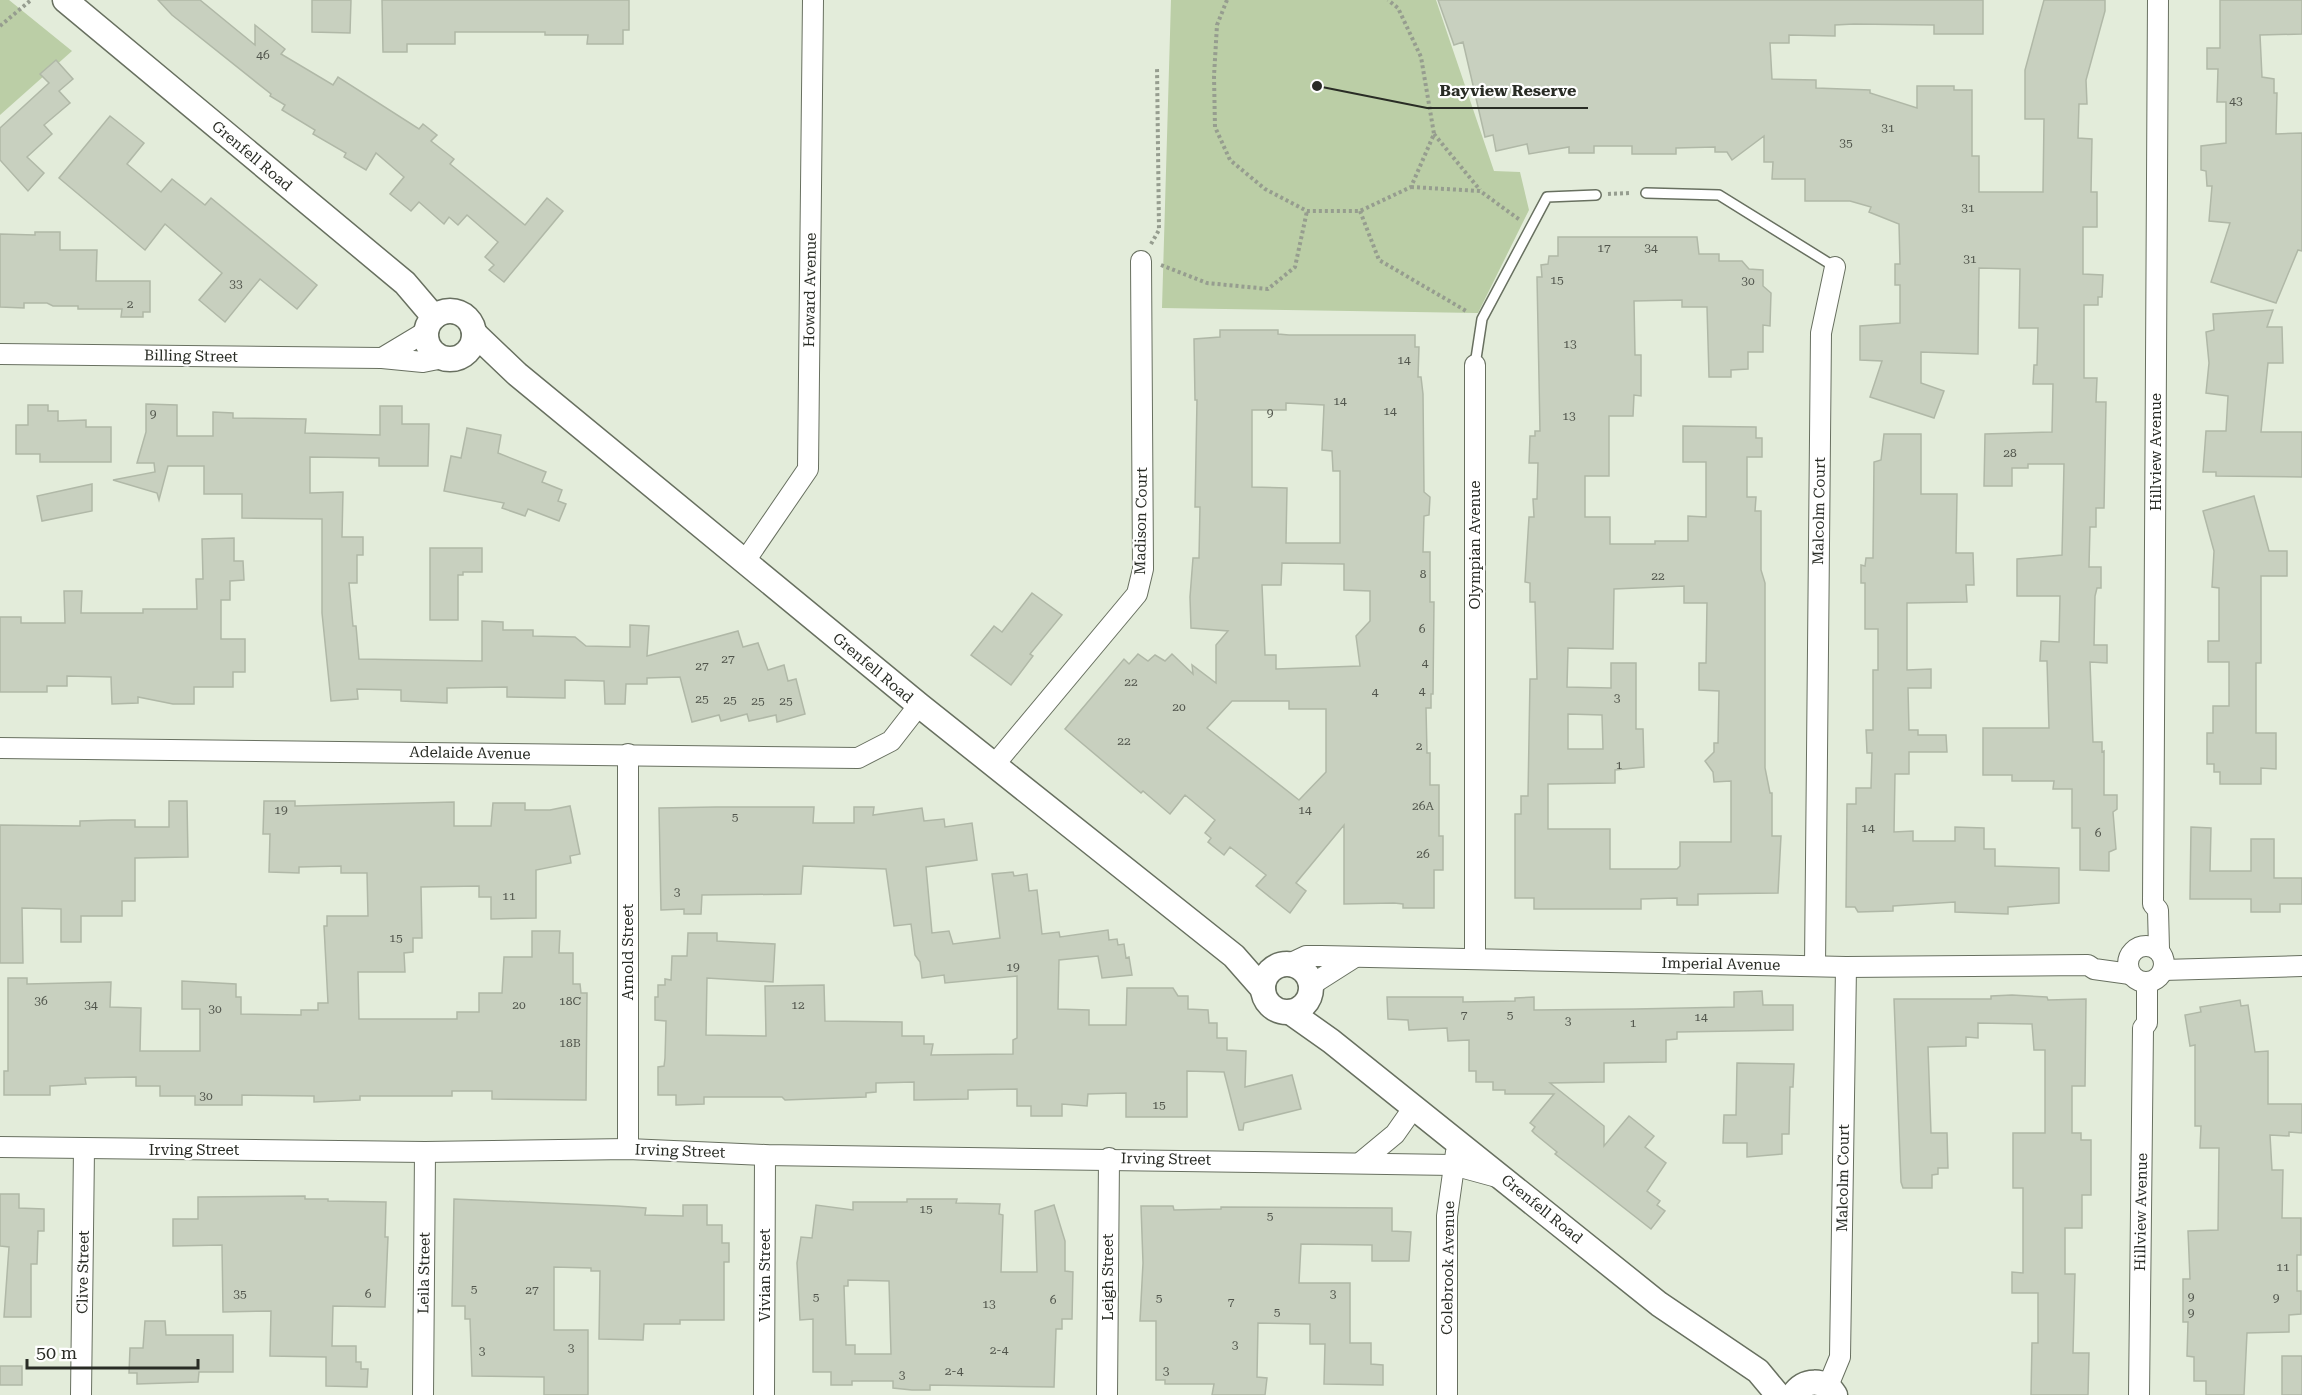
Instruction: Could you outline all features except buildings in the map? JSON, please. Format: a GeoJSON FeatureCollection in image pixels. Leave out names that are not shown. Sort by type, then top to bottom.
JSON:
{"type":"FeatureCollection","features":[{"type":"Feature","properties":{"kind":"street","name":"Grenfell Road"},"geometry":{"type":"LineString","coordinates":[[65,0],[405,283],[430,324]]}},
{"type":"Feature","properties":{"kind":"street","name":"Howard Avenue"},"geometry":{"type":"LineString","coordinates":[[745,561],[808,469],[813,0]]}},
{"type":"Feature","properties":{"kind":"street","name":"Hillview Avenue"},"geometry":{"type":"LineString","coordinates":[[2139,1395],[2146,912],[2153,904],[2158,0]]}},
{"type":"Feature","properties":{"kind":"street","name":"Madison Court"},"geometry":{"type":"LineString","coordinates":[[995,764],[1137,594],[1143,569],[1141,261]]}},
{"type":"Feature","properties":{"kind":"street","name":"Malcolm Court"},"geometry":{"type":"LineString","coordinates":[[1815,966],[1821,333],[1834,267]]}},
{"type":"Feature","properties":{"kind":"street"},"geometry":{"type":"LineString","coordinates":[[382,357],[448,311],[463,314],[473,326],[461,348],[432,350],[430,324]]}},
{"type":"Feature","properties":{"kind":"street","name":"Grenfell Road"},"geometry":{"type":"LineString","coordinates":[[461,348],[517,374],[919,705],[1234,956],[1263,989],[1269,1003],[1282,1011],[1290,1012],[1331,1041],[1659,1304],[1758,1371],[1798,1390],[1812,1382],[1832,1391]]}},
{"type":"Feature","properties":{"kind":"street","name":"Billing Street"},"geometry":{"type":"LineString","coordinates":[[0,354],[382,357],[423,362],[461,348]]}},
{"type":"Feature","properties":{"kind":"street","name":"Olympian Avenue"},"geometry":{"type":"LineString","coordinates":[[1475,365],[1475,958]]}},
{"type":"Feature","properties":{"kind":"street","name":"Adelaide Avenue"},"geometry":{"type":"LineString","coordinates":[[0,748],[858,758],[891,741],[919,705]]}},
{"type":"Feature","properties":{"kind":"street","name":"Arnold Street"},"geometry":{"type":"LineString","coordinates":[[628,754],[628,1149]]}},
{"type":"Feature","properties":{"kind":"street","name":"Grenfell Road"},"geometry":{"type":"LineString","coordinates":[[1234,956],[1285,965],[1304,972],[1331,1041]]}},
{"type":"Feature","properties":{"kind":"street","name":"Imperial Avenue"},"geometry":{"type":"LineString","coordinates":[[1285,965],[1306,956],[1846,967],[2088,964],[2094,969],[2209,960],[2214,966],[2302,966]]}},
{"type":"Feature","properties":{"kind":"street"},"geometry":{"type":"LineString","coordinates":[[1290,1012],[1302,1007],[1310,991],[1355,957]]}},
{"type":"Feature","properties":{"kind":"street"},"geometry":{"type":"LineString","coordinates":[[1263,989],[1267,976],[1285,965]]}},
{"type":"Feature","properties":{"kind":"street","name":"Malcolm Court"},"geometry":{"type":"LineString","coordinates":[[1832,1391],[1840,1357],[1846,967]]}},
{"type":"Feature","properties":{"kind":"street"},"geometry":{"type":"LineString","coordinates":[[1360,1163],[1395,1134],[1414,1107]]}},
{"type":"Feature","properties":{"kind":"street","name":"Colebrook Avenue"},"geometry":{"type":"LineString","coordinates":[[1447,1395],[1447,1216],[1457,1141]]}},
{"type":"Feature","properties":{"kind":"street","name":"Irving Street"},"geometry":{"type":"LineString","coordinates":[[0,1147],[425,1152],[628,1149],[765,1155],[1360,1163],[1454,1166],[1503,1178]]}},
{"type":"Feature","properties":{"kind":"street","name":"Clive Street"},"geometry":{"type":"LineString","coordinates":[[81,1395],[84,1149]]}},
{"type":"Feature","properties":{"kind":"street","name":"Leila Street"},"geometry":{"type":"LineString","coordinates":[[423,1395],[425,1152]]}},
{"type":"Feature","properties":{"kind":"street","name":"Vivian Street"},"geometry":{"type":"LineString","coordinates":[[764,1395],[765,1155]]}},
{"type":"Feature","properties":{"kind":"street","name":"Leigh Street"},"geometry":{"type":"LineString","coordinates":[[1107,1395],[1109,1158]]}},
{"type":"Feature","properties":{"kind":"street","name":"Grenfell Road"},"geometry":{"type":"LineString","coordinates":[[1758,1371],[1778,1395]]}},
{"type":"Feature","properties":{"kind":"lane","name":"Malcolm Court"},"geometry":{"type":"LineString","coordinates":[[1646,193],[1719,195],[1834,267]]}},
{"type":"Feature","properties":{"kind":"lane","name":"Olympian Avenue"},"geometry":{"type":"LineString","coordinates":[[1475,365],[1482,319],[1547,197],[1596,195]]}},
{"type":"Feature","properties":{"kind":"path"},"geometry":{"type":"LineString","coordinates":[[0,26],[31,0]]}},
{"type":"Feature","properties":{"kind":"path"},"geometry":{"type":"LineString","coordinates":[[1227,0],[1217,25],[1215,127],[1230,160],[1265,189],[1307,211],[1360,211],[1411,187],[1480,191]]}},
{"type":"Feature","properties":{"kind":"path"},"geometry":{"type":"LineString","coordinates":[[1388,0],[1398,8],[1421,57],[1434,135],[1480,191],[1530,228]]}},
{"type":"Feature","properties":{"kind":"path"},"geometry":{"type":"LineString","coordinates":[[1157,67],[1159,230],[1141,261],[1164,266],[1207,283],[1268,289],[1295,267],[1307,211]]}},
{"type":"Feature","properties":{"kind":"path"},"geometry":{"type":"LineString","coordinates":[[1411,187],[1434,135]]}},
{"type":"Feature","properties":{"kind":"path"},"geometry":{"type":"LineString","coordinates":[[1596,195],[1646,193]]}},
{"type":"Feature","properties":{"kind":"path"},"geometry":{"type":"LineString","coordinates":[[1360,211],[1379,260],[1482,319]]}},
{"type":"Feature","properties":{"kind":"green space"},"geometry":{"type":"Polygon","coordinates":[[[0,0],[9,0],[72,51],[0,115],[0,0]]]}},
{"type":"Feature","properties":{"kind":"green space"},"geometry":{"type":"Polygon","coordinates":[[[1171,0],[1436,0],[1494,171],[1520,172],[1529,210],[1478,313],[1162,308],[1171,0]]]}},
{"type":"Feature","properties":{"kind":"place","name":"Bayview Reserve"},"geometry":{"type":"Point","coordinates":[1317,86]}}]}
